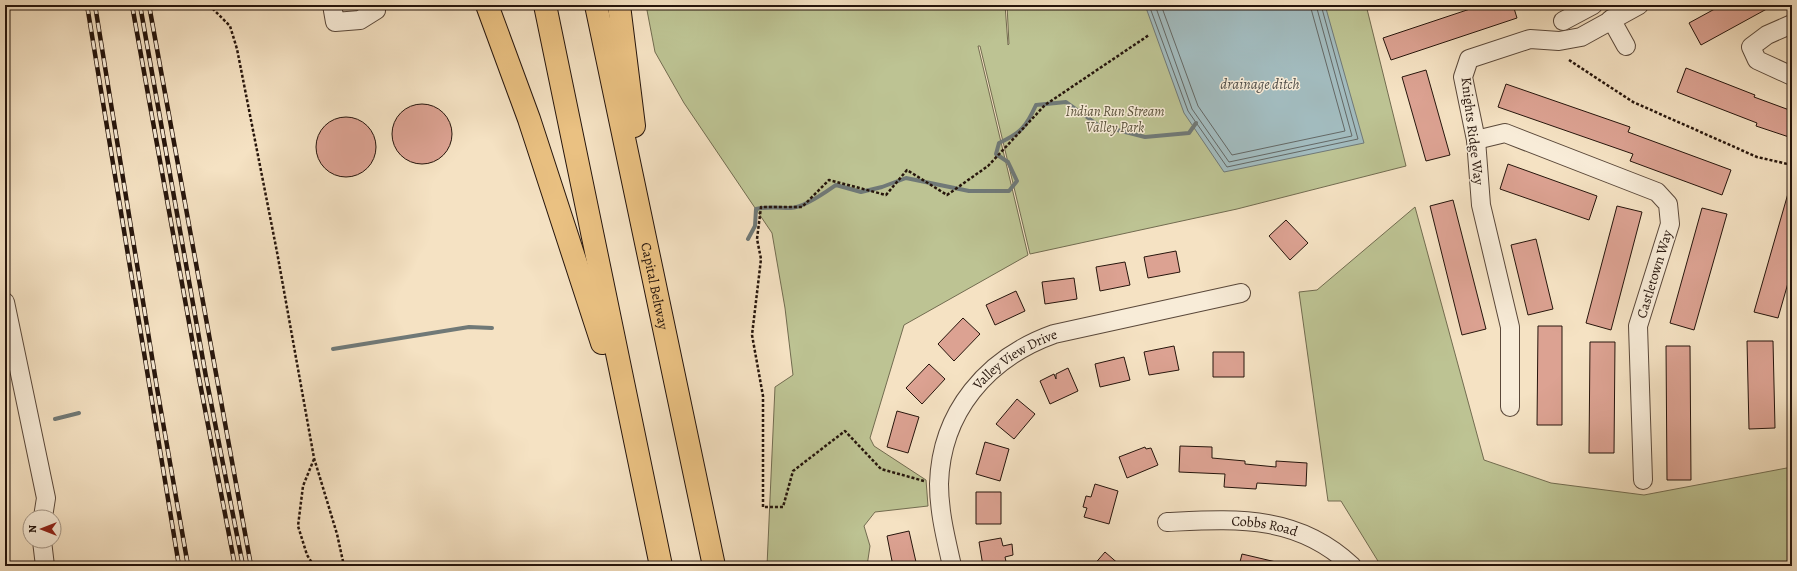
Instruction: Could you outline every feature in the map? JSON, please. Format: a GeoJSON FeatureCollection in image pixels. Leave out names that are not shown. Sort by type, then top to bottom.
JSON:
{"type":"FeatureCollection","features":[{"type":"Feature","properties":{"kind":"highway"},"geometry":{"type":"LineString","coordinates":[[487,5],[529,119],[572,246],[645,484]]}},
{"type":"Feature","properties":{"kind":"highway"},"geometry":{"type":"LineString","coordinates":[[545,5],[661,566]]}},
{"type":"Feature","properties":{"kind":"highway","name":"Capital Beltway"},"geometry":{"type":"LineString","coordinates":[[596,5],[714,566]]}},
{"type":"Feature","properties":{"kind":"highway"},"geometry":{"type":"LineString","coordinates":[[619,5],[654,286]]}},
{"type":"Feature","properties":{"kind":"street"},"geometry":{"type":"LineString","coordinates":[[332,5],[335,22],[360,20],[376,10],[375,5]]}},
{"type":"Feature","properties":{"kind":"street"},"geometry":{"type":"LineString","coordinates":[[1563,21],[1593,5]]}},
{"type":"Feature","properties":{"kind":"street","name":"Knights Ridge Way"},"geometry":{"type":"LineString","coordinates":[[1510,407],[1510,327],[1481,205],[1476,140],[1463,77],[1469,59],[1530,39],[1559,41],[1580,37],[1639,5]]}},
{"type":"Feature","properties":{"kind":"street"},"geometry":{"type":"LineString","coordinates":[[1611,19],[1626,46]]}},
{"type":"Feature","properties":{"kind":"street"},"geometry":{"type":"LineString","coordinates":[[1792,24],[1767,35],[1751,47],[1757,60],[1792,76]]}},
{"type":"Feature","properties":{"kind":"street","name":"Castletown Way"},"geometry":{"type":"LineString","coordinates":[[1476,140],[1505,133],[1657,192],[1668,204],[1670,224],[1638,326],[1643,480]]}},
{"type":"Feature","properties":{"kind":"street","name":"Valley View Drive"},"geometry":{"type":"LineString","coordinates":[[952,566],[941,508],[939,485],[941,464],[945,446],[960,408],[984,377],[999,362],[1035,341],[1054,334],[1241,293]]}},
{"type":"Feature","properties":{"kind":"street"},"geometry":{"type":"LineString","coordinates":[[5,302],[46,498],[45,509]]}},
{"type":"Feature","properties":{"kind":"street","name":"Cobbs Road"},"geometry":{"type":"LineString","coordinates":[[1167,522],[1249,521],[1279,526],[1317,541],[1352,566]]}},
{"type":"Feature","properties":{"kind":"street"},"geometry":{"type":"LineString","coordinates":[[43,549],[45,566]]}},
{"type":"Feature","properties":{"kind":"path"},"geometry":{"type":"LineString","coordinates":[[209,5],[230,26],[237,49],[277,252],[314,458],[337,534],[344,566]]}},
{"type":"Feature","properties":{"kind":"path"},"geometry":{"type":"LineString","coordinates":[[939,485],[881,469],[845,431],[793,471],[782,507],[763,507],[763,396],[752,335],[761,259],[757,239],[761,207],[802,207],[829,180],[886,195],[908,170],[947,195],[988,166],[1045,105],[1149,35]]}},
{"type":"Feature","properties":{"kind":"path"},"geometry":{"type":"LineString","coordinates":[[1569,60],[1633,102],[1757,157],[1792,164]]}},
{"type":"Feature","properties":{"kind":"path"},"geometry":{"type":"LineString","coordinates":[[314,458],[303,486],[298,526],[307,555],[314,566]]}},
{"type":"Feature","properties":{"kind":"green space","name":"Indian Run Stream Valley Park"},"geometry":{"type":"Polygon","coordinates":[[[646,5],[1005,5],[1008,45],[1007,5],[1366,5],[1406,166],[1237,209],[1030,254],[980,46],[978,46],[1028,255],[904,325],[870,438],[874,446],[926,480],[928,506],[875,512],[864,526],[870,546],[867,566],[767,566],[775,387],[793,375],[785,308],[772,233],[684,103],[655,52],[646,5]]]}},
{"type":"Feature","properties":{"kind":"green space"},"geometry":{"type":"Polygon","coordinates":[[[1415,207],[1484,460],[1551,483],[1644,495],[1792,467],[1792,566],[1381,566],[1341,501],[1328,501],[1299,292],[1317,290],[1415,207]]]}},
{"type":"Feature","properties":{"kind":"water","name":"drainage ditch"},"geometry":{"type":"Polygon","coordinates":[[[1145,5],[1325,5],[1364,143],[1224,172],[1184,113],[1145,5]]]}},
{"type":"Feature","properties":{"kind":"building"},"geometry":{"type":"Polygon","coordinates":[[[1482,5],[1513,5],[1517,18],[1391,60],[1383,38],[1482,5]]]}},
{"type":"Feature","properties":{"kind":"building"},"geometry":{"type":"Polygon","coordinates":[[[1722,5],[1774,5],[1701,45],[1689,23],[1722,5]]]}},
{"type":"Feature","properties":{"kind":"building"},"geometry":{"type":"Polygon","coordinates":[[[1686,68],[1755,95],[1754,97],[1792,111],[1792,138],[1756,126],[1757,123],[1677,92],[1686,68]]]}},
{"type":"Feature","properties":{"kind":"building"},"geometry":{"type":"Polygon","coordinates":[[[1426,70],[1450,155],[1426,161],[1402,77],[1426,70]]]}},
{"type":"Feature","properties":{"kind":"building"},"geometry":{"type":"Polygon","coordinates":[[[1506,84],[1630,127],[1628,132],[1731,170],[1722,195],[1630,161],[1633,154],[1498,107],[1506,84]]]}},
{"type":"Feature","properties":{"kind":"building"},"geometry":{"type":"Polygon","coordinates":[[[422,104],[439,109],[447,117],[452,134],[447,151],[439,159],[422,164],[405,159],[397,151],[392,134],[397,117],[405,109],[422,104]]]}},
{"type":"Feature","properties":{"kind":"building"},"geometry":{"type":"Polygon","coordinates":[[[340,117],[352,117],[363,122],[371,130],[376,141],[374,159],[363,172],[352,177],[340,177],[329,172],[321,164],[316,153],[316,141],[321,130],[329,122],[340,117]]]}},
{"type":"Feature","properties":{"kind":"building"},"geometry":{"type":"Polygon","coordinates":[[[1508,164],[1597,196],[1589,220],[1500,189],[1508,164]]]}},
{"type":"Feature","properties":{"kind":"building"},"geometry":{"type":"Polygon","coordinates":[[[1789,190],[1792,190],[1792,269],[1778,318],[1754,312],[1789,190]]]}},
{"type":"Feature","properties":{"kind":"building"},"geometry":{"type":"Polygon","coordinates":[[[1453,200],[1486,329],[1462,335],[1430,206],[1453,200]]]}},
{"type":"Feature","properties":{"kind":"building"},"geometry":{"type":"Polygon","coordinates":[[[1617,206],[1642,212],[1611,330],[1586,323],[1617,206]]]}},
{"type":"Feature","properties":{"kind":"building"},"geometry":{"type":"Polygon","coordinates":[[[1702,208],[1727,214],[1694,330],[1670,323],[1702,208]]]}},
{"type":"Feature","properties":{"kind":"building"},"geometry":{"type":"Polygon","coordinates":[[[1286,220],[1308,243],[1290,260],[1269,236],[1286,220]]]}},
{"type":"Feature","properties":{"kind":"building"},"geometry":{"type":"Polygon","coordinates":[[[1536,239],[1553,309],[1528,315],[1511,245],[1536,239]]]}},
{"type":"Feature","properties":{"kind":"building"},"geometry":{"type":"Polygon","coordinates":[[[1176,251],[1180,272],[1148,278],[1144,257],[1176,251]]]}},
{"type":"Feature","properties":{"kind":"building"},"geometry":{"type":"Polygon","coordinates":[[[1125,262],[1130,285],[1100,291],[1096,267],[1125,262]]]}},
{"type":"Feature","properties":{"kind":"building"},"geometry":{"type":"Polygon","coordinates":[[[1074,278],[1077,299],[1045,304],[1042,282],[1074,278]]]}},
{"type":"Feature","properties":{"kind":"building"},"geometry":{"type":"Polygon","coordinates":[[[1016,291],[1025,311],[995,325],[986,305],[1016,291]]]}},
{"type":"Feature","properties":{"kind":"building"},"geometry":{"type":"Polygon","coordinates":[[[963,318],[980,334],[954,361],[938,344],[963,318]]]}},
{"type":"Feature","properties":{"kind":"building"},"geometry":{"type":"Polygon","coordinates":[[[1538,326],[1562,326],[1562,425],[1537,425],[1538,326]]]}},
{"type":"Feature","properties":{"kind":"building"},"geometry":{"type":"Polygon","coordinates":[[[1747,341],[1773,341],[1775,428],[1749,429],[1747,341]]]}},
{"type":"Feature","properties":{"kind":"building"},"geometry":{"type":"Polygon","coordinates":[[[1590,342],[1615,342],[1614,453],[1589,453],[1590,342]]]}},
{"type":"Feature","properties":{"kind":"building"},"geometry":{"type":"Polygon","coordinates":[[[1174,346],[1179,370],[1149,375],[1144,352],[1174,346]]]}},
{"type":"Feature","properties":{"kind":"building"},"geometry":{"type":"Polygon","coordinates":[[[1666,346],[1690,346],[1691,480],[1667,480],[1666,346]]]}},
{"type":"Feature","properties":{"kind":"building"},"geometry":{"type":"Polygon","coordinates":[[[1213,352],[1244,352],[1244,377],[1213,377],[1213,352]]]}},
{"type":"Feature","properties":{"kind":"building"},"geometry":{"type":"Polygon","coordinates":[[[1124,357],[1130,380],[1100,387],[1095,364],[1124,357]]]}},
{"type":"Feature","properties":{"kind":"building"},"geometry":{"type":"Polygon","coordinates":[[[929,364],[945,379],[922,404],[906,388],[929,364]]]}},
{"type":"Feature","properties":{"kind":"building"},"geometry":{"type":"Polygon","coordinates":[[[1068,368],[1078,391],[1050,404],[1040,381],[1054,374],[1056,379],[1056,374],[1068,368]]]}},
{"type":"Feature","properties":{"kind":"building"},"geometry":{"type":"Polygon","coordinates":[[[1017,399],[1035,414],[1014,439],[996,424],[1017,399]]]}},
{"type":"Feature","properties":{"kind":"building"},"geometry":{"type":"Polygon","coordinates":[[[897,411],[919,417],[908,453],[887,447],[897,411]]]}},
{"type":"Feature","properties":{"kind":"building"},"geometry":{"type":"Polygon","coordinates":[[[985,442],[1009,449],[1000,481],[976,474],[985,442]]]}},
{"type":"Feature","properties":{"kind":"building"},"geometry":{"type":"Polygon","coordinates":[[[1180,446],[1212,447],[1212,458],[1245,461],[1245,464],[1276,467],[1276,461],[1307,463],[1306,486],[1257,483],[1256,489],[1224,487],[1225,474],[1179,472],[1180,446]]]}},
{"type":"Feature","properties":{"kind":"building"},"geometry":{"type":"Polygon","coordinates":[[[1145,447],[1146,449],[1151,448],[1158,465],[1127,478],[1119,457],[1145,447]]]}},
{"type":"Feature","properties":{"kind":"building"},"geometry":{"type":"Polygon","coordinates":[[[1095,484],[1118,491],[1109,524],[1084,517],[1087,508],[1083,507],[1086,496],[1091,497],[1095,484]]]}},
{"type":"Feature","properties":{"kind":"building"},"geometry":{"type":"Polygon","coordinates":[[[976,492],[1001,492],[1001,524],[976,524],[976,492]]]}},
{"type":"Feature","properties":{"kind":"building"},"geometry":{"type":"Polygon","coordinates":[[[909,531],[916,562],[893,566],[887,536],[909,531]]]}},
{"type":"Feature","properties":{"kind":"building"},"geometry":{"type":"Polygon","coordinates":[[[1001,538],[1003,546],[1012,544],[1013,555],[1005,557],[1007,566],[983,566],[979,542],[1001,538]]]}},
{"type":"Feature","properties":{"kind":"building"},"geometry":{"type":"Polygon","coordinates":[[[1105,552],[1121,566],[1093,566],[1105,552]]]}},
{"type":"Feature","properties":{"kind":"building"},"geometry":{"type":"Polygon","coordinates":[[[1242,554],[1276,562],[1276,566],[1239,566],[1242,554]]]}},
{"type":"Feature","properties":{"kind":"waterway"},"geometry":{"type":"LineString","coordinates":[[748,239],[755,226],[756,209],[770,207],[796,207],[815,199],[836,185],[861,192],[882,187],[906,178],[969,191],[1009,191],[1017,181],[1008,162],[996,154],[999,143],[1013,136],[1026,124],[1036,105],[1066,102],[1098,125],[1145,137],[1189,133],[1196,123]]}},
{"type":"Feature","properties":{"kind":"waterway"},"geometry":{"type":"LineString","coordinates":[[333,349],[469,327],[492,328]]}},
{"type":"Feature","properties":{"kind":"waterway"},"geometry":{"type":"LineString","coordinates":[[55,419],[79,413]]}},
{"type":"Feature","properties":{"kind":"railway"},"geometry":{"type":"LineString","coordinates":[[87,5],[179,566]]}},
{"type":"Feature","properties":{"kind":"railway"},"geometry":{"type":"LineString","coordinates":[[95,5],[157,388],[188,566]]}},
{"type":"Feature","properties":{"kind":"railway"},"geometry":{"type":"LineString","coordinates":[[132,5],[199,378],[235,566]]}},
{"type":"Feature","properties":{"kind":"railway"},"geometry":{"type":"LineString","coordinates":[[140,5],[206,377],[243,566]]}},
{"type":"Feature","properties":{"kind":"railway"},"geometry":{"type":"LineString","coordinates":[[149,5],[251,566]]}}]}
